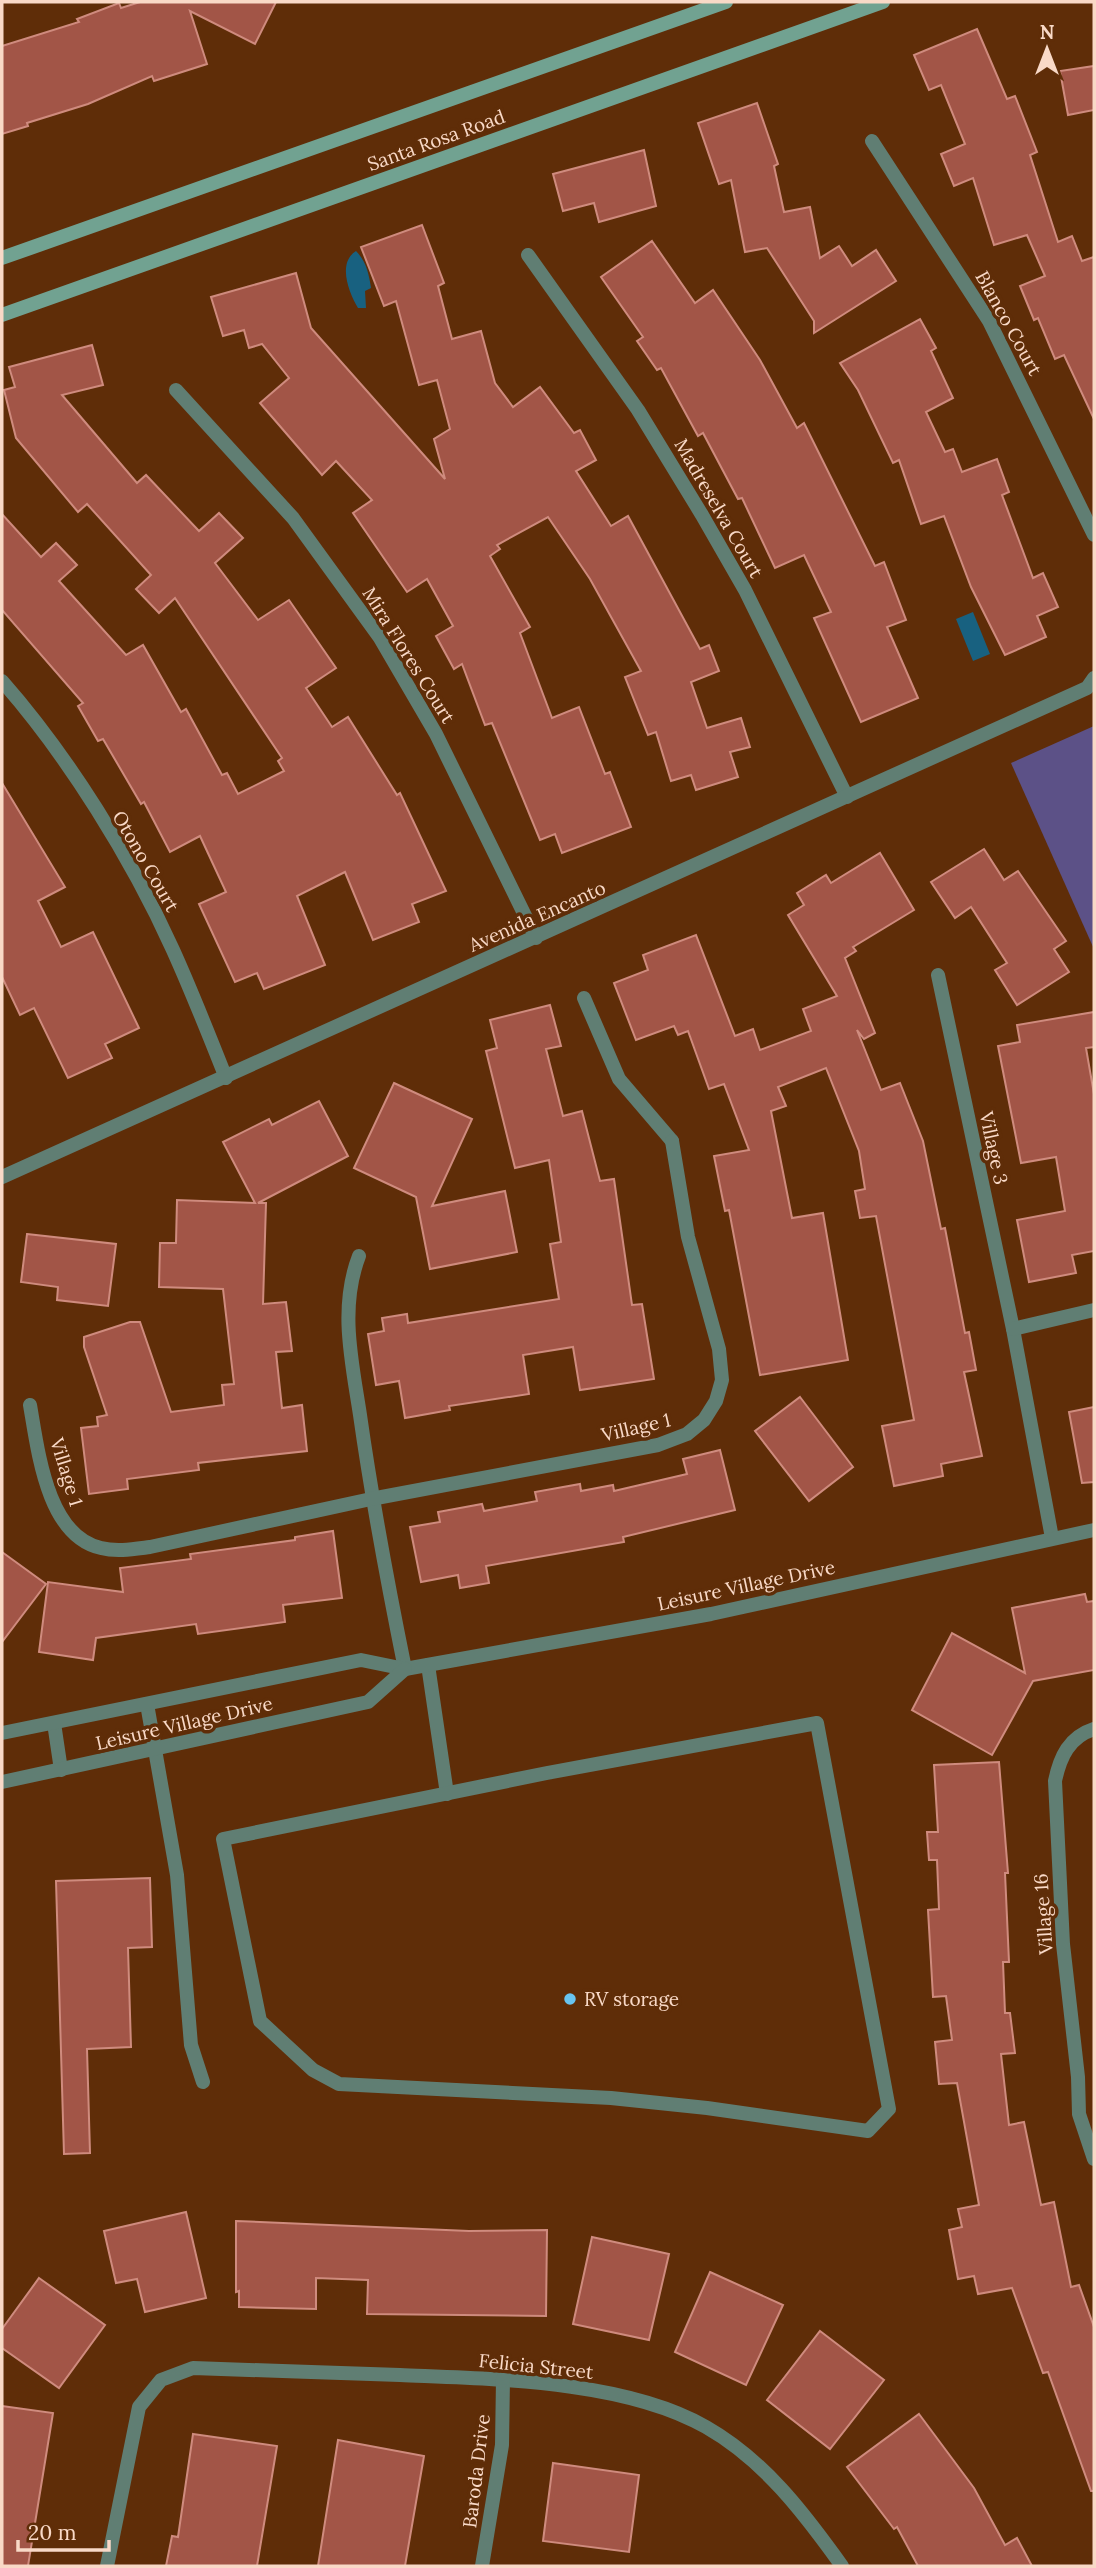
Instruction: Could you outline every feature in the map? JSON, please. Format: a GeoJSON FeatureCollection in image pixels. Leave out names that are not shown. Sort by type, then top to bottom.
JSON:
{"type":"FeatureCollection","features":[{"type":"Feature","properties":{"kind":"main road","name":"Santa Rosa Road"},"geometry":{"type":"LineString","coordinates":[[2,258],[726,2]]}},
{"type":"Feature","properties":{"kind":"main road","name":"Santa Rosa Road"},"geometry":{"type":"LineString","coordinates":[[2,315],[883,2]]}},
{"type":"Feature","properties":{"kind":"street","name":"Blanco Court"},"geometry":{"type":"LineString","coordinates":[[872,141],[989,321],[1094,535]]}},
{"type":"Feature","properties":{"kind":"street","name":"Madreselva Court"},"geometry":{"type":"LineString","coordinates":[[528,256],[638,410],[702,515],[745,590],[847,797]]}},
{"type":"Feature","properties":{"kind":"street","name":"Mira Flores Court"},"geometry":{"type":"LineString","coordinates":[[176,390],[293,518],[380,638],[436,734],[536,938]]}},
{"type":"Feature","properties":{"kind":"street","name":"Otono Court"},"geometry":{"type":"LineString","coordinates":[[2,681],[56,752],[126,857],[173,949],[226,1078]]}},
{"type":"Feature","properties":{"kind":"street","name":"Avenida Encanto"},"geometry":{"type":"LineString","coordinates":[[2,1177],[847,797],[1091,683]]}},
{"type":"Feature","properties":{"kind":"street","name":"Village 3"},"geometry":{"type":"LineString","coordinates":[[938,975],[1013,1328],[1052,1538]]}},
{"type":"Feature","properties":{"kind":"street","name":"Village 1"},"geometry":{"type":"LineString","coordinates":[[30,1405],[40,1459],[60,1518],[72,1534],[102,1549],[150,1547],[371,1499],[658,1446],[687,1434],[704,1420],[716,1401],[722,1380],[719,1349],[688,1237],[672,1141],[619,1079],[584,999]]}},
{"type":"Feature","properties":{"kind":"street"},"geometry":{"type":"LineString","coordinates":[[359,1256],[348,1299],[348,1329],[371,1499],[405,1669]]}},
{"type":"Feature","properties":{"kind":"street"},"geometry":{"type":"LineString","coordinates":[[1013,1328],[1094,1310]]}},
{"type":"Feature","properties":{"kind":"street","name":"Leisure Village Drive"},"geometry":{"type":"LineString","coordinates":[[2,1733],[361,1660],[405,1669],[711,1615],[1094,1530]]}},
{"type":"Feature","properties":{"kind":"street"},"geometry":{"type":"LineString","coordinates":[[428,1665],[447,1794]]}},
{"type":"Feature","properties":{"kind":"street","name":"Leisure Village Drive"},"geometry":{"type":"LineString","coordinates":[[2,1782],[368,1702],[405,1669]]}},
{"type":"Feature","properties":{"kind":"street"},"geometry":{"type":"LineString","coordinates":[[147,1704],[177,1875],[191,2045],[203,2082]]}},
{"type":"Feature","properties":{"kind":"street"},"geometry":{"type":"LineString","coordinates":[[54,1723],[61,1770]]}},
{"type":"Feature","properties":{"kind":"street"},"geometry":{"type":"LineString","coordinates":[[817,1723],[888,2109],[868,2131],[707,2108],[611,2098],[339,2084],[313,2070],[260,2021],[223,1839],[447,1794],[817,1723]]}},
{"type":"Feature","properties":{"kind":"street","name":"Village 16"},"geometry":{"type":"LineString","coordinates":[[1094,1729],[1070,1744],[1060,1760],[1055,1780],[1063,1944],[1078,2077],[1079,2114],[1094,2160]]}},
{"type":"Feature","properties":{"kind":"street"},"geometry":{"type":"LineString","coordinates":[[1079,2114],[1094,2108]]}},
{"type":"Feature","properties":{"kind":"street","name":"Felicia Street"},"geometry":{"type":"LineString","coordinates":[[107,2566],[139,2407],[161,2380],[193,2368],[503,2379],[638,2399],[706,2427],[733,2445],[775,2481],[842,2566]]}},
{"type":"Feature","properties":{"kind":"street","name":"Baroda Drive"},"geometry":{"type":"LineString","coordinates":[[482,2566],[502,2445],[503,2379]]}},
{"type":"Feature","properties":{"kind":"shaded area"},"geometry":{"type":"Polygon","coordinates":[[[1094,726],[1094,949],[1011,763],[1094,726]]]}},
{"type":"Feature","properties":{"kind":"water"},"geometry":{"type":"Polygon","coordinates":[[[356,251],[365,263],[371,288],[365,291],[366,308],[358,308],[346,278],[347,263],[356,251]]]}},
{"type":"Feature","properties":{"kind":"water"},"geometry":{"type":"Polygon","coordinates":[[[973,612],[990,654],[973,661],[956,619],[973,612]]]}},
{"type":"Feature","properties":{"kind":"building"},"geometry":{"type":"Polygon","coordinates":[[[140,2],[276,2],[255,44],[190,11],[207,64],[154,81],[152,76],[88,104],[27,123],[28,126],[2,134],[2,46],[79,22],[77,19],[119,3],[121,8],[140,2]]]}},
{"type":"Feature","properties":{"kind":"building"},"geometry":{"type":"Polygon","coordinates":[[[977,29],[1007,99],[1015,96],[1037,152],[1030,155],[1058,242],[1072,236],[1082,261],[1094,257],[1094,419],[1064,355],[1055,359],[1038,318],[1034,320],[1020,286],[1045,276],[1027,235],[994,245],[973,178],[954,186],[941,154],[965,144],[941,85],[929,90],[914,55],[977,29]]]}},
{"type":"Feature","properties":{"kind":"building"},"geometry":{"type":"Polygon","coordinates":[[[1094,66],[1094,110],[1068,115],[1060,71],[1094,66]]]}},
{"type":"Feature","properties":{"kind":"building"},"geometry":{"type":"Polygon","coordinates":[[[757,103],[778,164],[774,166],[784,212],[810,207],[820,258],[839,246],[852,266],[876,250],[896,281],[814,333],[814,321],[767,248],[745,252],[731,180],[719,184],[698,123],[757,103]]]}},
{"type":"Feature","properties":{"kind":"building"},"geometry":{"type":"Polygon","coordinates":[[[644,150],[656,206],[599,222],[594,203],[563,211],[553,174],[644,150]]]}},
{"type":"Feature","properties":{"kind":"building"},"geometry":{"type":"Polygon","coordinates":[[[422,225],[444,283],[438,286],[452,339],[481,331],[495,383],[513,407],[540,387],[574,433],[580,430],[596,460],[576,471],[611,526],[628,516],[700,649],[709,645],[719,671],[691,682],[707,728],[741,718],[750,747],[730,752],[738,777],[696,790],[691,775],[671,781],[656,732],[648,735],[625,677],[641,671],[590,579],[548,517],[497,545],[500,549],[490,556],[530,627],[520,633],[552,718],[579,707],[605,774],[610,772],[631,827],[562,853],[555,834],[540,840],[492,723],[485,725],[462,664],[454,669],[436,636],[453,626],[427,579],[407,592],[353,513],[372,500],[336,461],[322,475],[260,403],[289,378],[262,344],[249,348],[244,330],[223,336],[211,297],[296,273],[311,328],[445,479],[434,439],[450,429],[437,380],[419,385],[396,301],[384,306],[361,247],[422,225]]]}},
{"type":"Feature","properties":{"kind":"building"},"geometry":{"type":"Polygon","coordinates":[[[652,241],[695,303],[713,290],[760,360],[797,428],[804,423],[875,566],[884,562],[906,620],[887,627],[918,698],[861,722],[814,618],[831,612],[804,555],[775,568],[742,498],[738,499],[703,433],[698,436],[661,368],[657,370],[637,341],[643,337],[601,277],[652,241]]]}},
{"type":"Feature","properties":{"kind":"building"},"geometry":{"type":"Polygon","coordinates":[[[920,319],[936,348],[931,351],[953,398],[926,412],[945,452],[953,449],[962,472],[997,459],[1009,492],[1002,495],[1033,578],[1043,573],[1058,607],[1037,616],[1046,637],[1005,655],[971,587],[944,516],[921,524],[899,460],[893,463],[858,390],[840,363],[920,319]]]}},
{"type":"Feature","properties":{"kind":"building"},"geometry":{"type":"Polygon","coordinates":[[[92,345],[103,385],[62,395],[137,483],[146,475],[199,531],[219,513],[243,538],[215,563],[258,620],[289,600],[336,668],[306,688],[332,727],[348,717],[397,795],[400,793],[446,891],[412,904],[419,922],[373,940],[345,872],[297,896],[325,965],[264,989],[257,973],[235,982],[199,904],[226,892],[200,836],[170,852],[144,802],[141,804],[103,739],[98,741],[78,706],[83,703],[2,610],[2,514],[41,557],[56,543],[77,565],[59,581],[126,655],[143,645],[181,712],[186,709],[222,775],[227,773],[238,794],[284,771],[278,761],[282,758],[175,598],[159,613],[136,589],[151,575],[87,504],[78,512],[16,438],[4,390],[15,387],[9,367],[92,345]]]}},
{"type":"Feature","properties":{"kind":"building"},"geometry":{"type":"Polygon","coordinates":[[[2,783],[65,887],[38,901],[61,947],[93,932],[139,1028],[105,1044],[112,1058],[68,1078],[34,1008],[20,1015],[2,977],[2,783]]]}},
{"type":"Feature","properties":{"kind":"building"},"geometry":{"type":"Polygon","coordinates":[[[984,849],[1004,880],[1018,871],[1066,941],[1054,949],[1069,972],[1017,1005],[995,970],[1007,963],[971,907],[955,918],[931,882],[984,849]]]}},
{"type":"Feature","properties":{"kind":"building"},"geometry":{"type":"Polygon","coordinates":[[[880,853],[914,910],[853,947],[856,951],[845,958],[875,1033],[864,1039],[857,1030],[881,1090],[900,1083],[923,1141],[941,1229],[945,1228],[965,1333],[969,1332],[976,1370],[964,1372],[982,1456],[941,1464],[943,1476],[894,1486],[882,1426],[914,1420],[876,1216],[860,1218],[855,1191],[865,1189],[859,1151],[826,1068],[778,1087],[786,1106],[771,1111],[792,1218],[823,1213],[848,1360],[760,1375],[729,1210],[725,1211],[714,1156],[749,1150],[724,1084],[709,1089],[688,1031],[678,1035],[674,1026],[636,1040],[614,983],[648,970],[643,955],[696,935],[735,1036],[753,1029],[760,1050],[811,1031],[803,1009],[837,996],[788,915],[804,905],[797,893],[826,875],[831,883],[880,853]]]}},
{"type":"Feature","properties":{"kind":"building"},"geometry":{"type":"Polygon","coordinates":[[[550,1005],[561,1046],[546,1049],[563,1116],[582,1111],[600,1181],[614,1179],[632,1305],[642,1304],[654,1379],[580,1390],[573,1347],[523,1355],[529,1394],[449,1406],[450,1410],[405,1418],[399,1381],[376,1385],[368,1334],[384,1331],[382,1318],[407,1314],[408,1323],[559,1299],[550,1244],[561,1242],[549,1160],[515,1168],[486,1051],[497,1048],[490,1020],[550,1005]]]}},
{"type":"Feature","properties":{"kind":"building"},"geometry":{"type":"Polygon","coordinates":[[[1094,1012],[1094,1047],[1086,1048],[1094,1094],[1094,1251],[1072,1255],[1076,1273],[1029,1282],[1017,1220],[1065,1211],[1056,1157],[1021,1163],[998,1046],[1020,1042],[1017,1025],[1094,1012]]]}},
{"type":"Feature","properties":{"kind":"building"},"geometry":{"type":"Polygon","coordinates":[[[394,1083],[472,1119],[432,1206],[505,1191],[517,1252],[430,1269],[416,1197],[354,1168],[394,1083]]]}},
{"type":"Feature","properties":{"kind":"building"},"geometry":{"type":"Polygon","coordinates":[[[319,1101],[348,1156],[258,1203],[266,1203],[263,1304],[286,1302],[292,1351],[276,1352],[282,1408],[302,1405],[307,1451],[198,1463],[199,1470],[127,1479],[128,1489],[89,1494],[81,1428],[98,1426],[97,1417],[107,1415],[84,1347],[84,1337],[130,1322],[140,1322],[171,1412],[224,1405],[222,1385],[234,1384],[223,1289],[159,1287],[160,1243],[176,1243],[177,1200],[255,1203],[223,1142],[269,1119],[272,1125],[319,1101]]]}},
{"type":"Feature","properties":{"kind":"building"},"geometry":{"type":"Polygon","coordinates":[[[27,1234],[116,1244],[108,1306],[57,1300],[58,1287],[21,1282],[27,1234]]]}},
{"type":"Feature","properties":{"kind":"building"},"geometry":{"type":"Polygon","coordinates":[[[800,1397],[853,1467],[809,1501],[755,1431],[800,1397]]]}},
{"type":"Feature","properties":{"kind":"building"},"geometry":{"type":"Polygon","coordinates":[[[1094,1407],[1094,1482],[1082,1483],[1069,1412],[1094,1407]]]}},
{"type":"Feature","properties":{"kind":"building"},"geometry":{"type":"Polygon","coordinates":[[[720,1450],[735,1510],[623,1537],[624,1542],[486,1566],[489,1583],[460,1588],[458,1575],[421,1582],[410,1527],[440,1522],[438,1512],[482,1504],[484,1511],[537,1501],[535,1492],[580,1484],[581,1491],[613,1485],[614,1491],[687,1474],[683,1459],[720,1450]]]}},
{"type":"Feature","properties":{"kind":"building"},"geometry":{"type":"Polygon","coordinates":[[[333,1531],[342,1598],[283,1605],[285,1622],[198,1634],[196,1624],[96,1638],[93,1660],[39,1652],[48,1582],[123,1592],[120,1568],[191,1559],[190,1554],[295,1540],[295,1537],[333,1531]]]}},
{"type":"Feature","properties":{"kind":"building"},"geometry":{"type":"Polygon","coordinates":[[[2,1552],[46,1584],[2,1642],[2,1552]]]}},
{"type":"Feature","properties":{"kind":"building"},"geometry":{"type":"Polygon","coordinates":[[[1085,1594],[1087,1602],[1094,1601],[1094,1670],[1033,1681],[992,1755],[912,1710],[952,1633],[1025,1673],[1012,1608],[1085,1594]]]}},
{"type":"Feature","properties":{"kind":"building"},"geometry":{"type":"Polygon","coordinates":[[[999,1762],[1008,1873],[1005,1873],[1009,1962],[1003,1962],[1005,2013],[1010,2013],[1015,2053],[1001,2054],[1009,2125],[1024,2122],[1041,2205],[1054,2202],[1071,2287],[1079,2285],[1094,2327],[1094,2491],[1091,2491],[1048,2372],[1043,2373],[1012,2288],[978,2294],[974,2276],[958,2279],[949,2230],[962,2227],[958,2209],[979,2205],[957,2083],[939,2084],[935,2042],[952,2040],[946,1996],[933,1997],[928,1910],[939,1909],[937,1860],[929,1860],[927,1832],[938,1832],[934,1765],[999,1762]]]}},
{"type":"Feature","properties":{"kind":"building"},"geometry":{"type":"Polygon","coordinates":[[[150,1878],[152,1947],[128,1948],[131,2047],[87,2049],[90,2153],[64,2154],[56,1881],[150,1878]]]}},
{"type":"Feature","properties":{"kind":"building"},"geometry":{"type":"Polygon","coordinates":[[[186,2212],[206,2298],[145,2312],[137,2279],[116,2283],[104,2231],[186,2212]]]}},
{"type":"Feature","properties":{"kind":"building"},"geometry":{"type":"Polygon","coordinates":[[[236,2221],[469,2231],[547,2230],[546,2316],[367,2314],[368,2280],[316,2278],[316,2309],[239,2307],[239,2291],[236,2292],[236,2221]]]}},
{"type":"Feature","properties":{"kind":"building"},"geometry":{"type":"Polygon","coordinates":[[[592,2237],[669,2254],[649,2340],[573,2324],[592,2237]]]}},
{"type":"Feature","properties":{"kind":"building"},"geometry":{"type":"Polygon","coordinates":[[[710,2272],[783,2305],[746,2385],[675,2352],[710,2272]]]}},
{"type":"Feature","properties":{"kind":"building"},"geometry":{"type":"Polygon","coordinates":[[[39,2278],[105,2325],[59,2388],[2,2348],[2,2329],[39,2278]]]}},
{"type":"Feature","properties":{"kind":"building"},"geometry":{"type":"Polygon","coordinates":[[[820,2331],[884,2380],[830,2449],[767,2400],[820,2331]]]}},
{"type":"Feature","properties":{"kind":"building"},"geometry":{"type":"Polygon","coordinates":[[[2,2406],[53,2413],[28,2566],[2,2566],[2,2406]]]}},
{"type":"Feature","properties":{"kind":"building"},"geometry":{"type":"Polygon","coordinates":[[[919,2414],[974,2488],[1005,2545],[1017,2538],[1032,2566],[918,2566],[897,2527],[894,2529],[847,2467],[919,2414]]]}},
{"type":"Feature","properties":{"kind":"building"},"geometry":{"type":"Polygon","coordinates":[[[193,2434],[277,2446],[257,2566],[166,2566],[172,2536],[178,2537],[193,2434]]]}},
{"type":"Feature","properties":{"kind":"building"},"geometry":{"type":"Polygon","coordinates":[[[338,2440],[424,2456],[405,2566],[318,2566],[338,2440]]]}},
{"type":"Feature","properties":{"kind":"building"},"geometry":{"type":"Polygon","coordinates":[[[553,2463],[639,2475],[629,2552],[543,2541],[553,2463]]]}},
{"type":"Feature","properties":{"kind":"place","name":"RV storage"},"geometry":{"type":"Point","coordinates":[570,1999]}}]}
